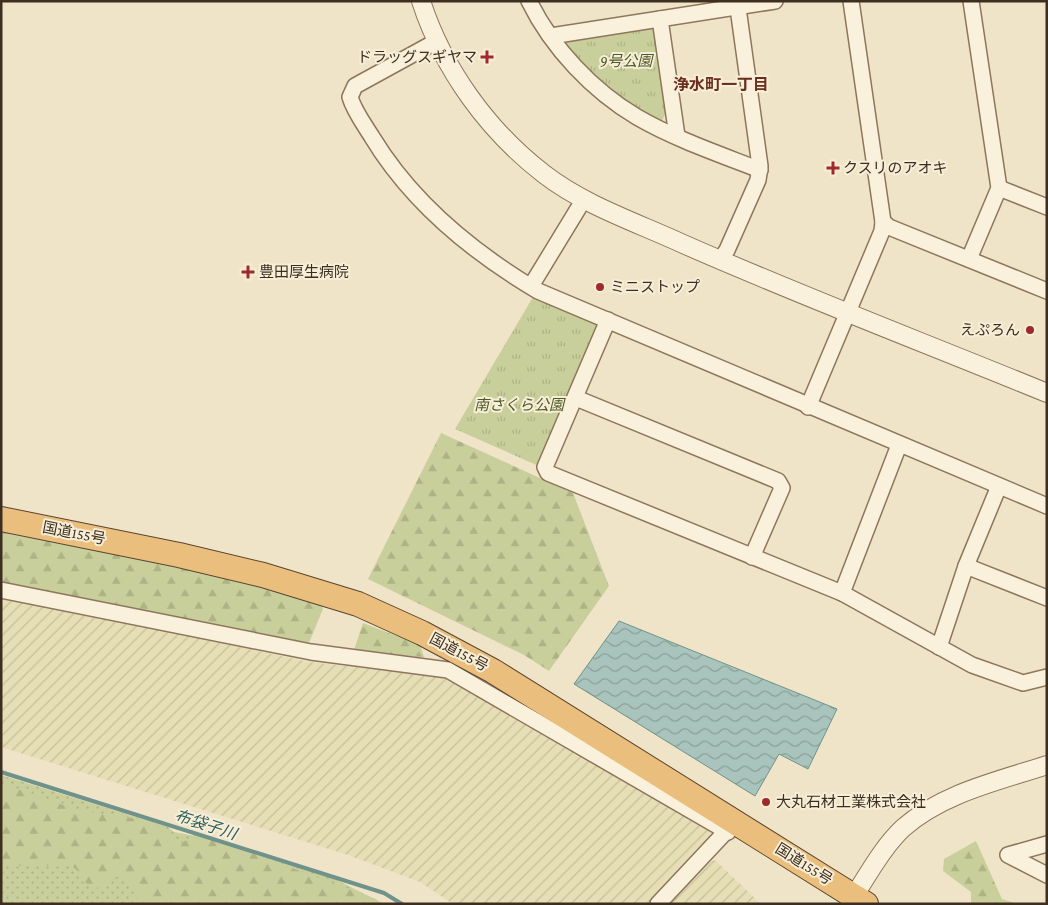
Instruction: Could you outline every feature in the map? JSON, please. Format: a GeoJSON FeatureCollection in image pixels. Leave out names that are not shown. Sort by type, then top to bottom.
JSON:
{"type":"FeatureCollection","features":[{"type":"Feature","properties":{"kind":"highway","name":"国道155号"},"geometry":{"type":"LineString","coordinates":[[1,519],[188,557],[262,575],[358,604],[462,653],[731,827],[860,900]]}},
{"type":"Feature","properties":{"kind":"street"},"geometry":{"type":"LineString","coordinates":[[421,1],[437,41],[457,77],[493,126],[516,151],[545,176],[584,199],[720,260],[1047,393]]}},
{"type":"Feature","properties":{"kind":"street"},"geometry":{"type":"LineString","coordinates":[[529,1],[551,36],[595,86],[639,118],[677,136],[760,170]]}},
{"type":"Feature","properties":{"kind":"street"},"geometry":{"type":"LineString","coordinates":[[551,36],[660,19],[737,4],[775,1]]}},
{"type":"Feature","properties":{"kind":"street"},"geometry":{"type":"LineString","coordinates":[[808,407],[882,231],[883,222],[851,1]]}},
{"type":"Feature","properties":{"kind":"street"},"geometry":{"type":"LineString","coordinates":[[969,259],[999,188],[971,1]]}},
{"type":"Feature","properties":{"kind":"street"},"geometry":{"type":"LineString","coordinates":[[720,260],[727,250],[760,170],[737,4]]}},
{"type":"Feature","properties":{"kind":"street"},"geometry":{"type":"LineString","coordinates":[[660,19],[677,136]]}},
{"type":"Feature","properties":{"kind":"street"},"geometry":{"type":"LineString","coordinates":[[437,41],[355,86],[350,97],[352,104],[382,153],[431,211],[480,254],[531,286],[808,407],[1047,506]]}},
{"type":"Feature","properties":{"kind":"street"},"geometry":{"type":"LineString","coordinates":[[999,188],[1047,207]]}},
{"type":"Feature","properties":{"kind":"street"},"geometry":{"type":"LineString","coordinates":[[531,286],[584,199]]}},
{"type":"Feature","properties":{"kind":"street"},"geometry":{"type":"LineString","coordinates":[[883,222],[889,227],[1047,291]]}},
{"type":"Feature","properties":{"kind":"street"},"geometry":{"type":"LineString","coordinates":[[608,320],[545,468],[548,473],[842,593],[972,665],[1023,684],[1047,677]]}},
{"type":"Feature","properties":{"kind":"street"},"geometry":{"type":"LineString","coordinates":[[576,398],[778,481],[782,488],[752,557]]}},
{"type":"Feature","properties":{"kind":"street"},"geometry":{"type":"LineString","coordinates":[[842,593],[899,445]]}},
{"type":"Feature","properties":{"kind":"street"},"geometry":{"type":"LineString","coordinates":[[939,647],[966,566],[999,486]]}},
{"type":"Feature","properties":{"kind":"street"},"geometry":{"type":"LineString","coordinates":[[966,566],[1047,598]]}},
{"type":"Feature","properties":{"kind":"street"},"geometry":{"type":"LineString","coordinates":[[1,590],[311,652],[448,670],[731,827],[658,904]]}},
{"type":"Feature","properties":{"kind":"street"},"geometry":{"type":"LineString","coordinates":[[860,900],[886,847],[923,812],[972,789],[1047,765]]}},
{"type":"Feature","properties":{"kind":"street"},"geometry":{"type":"LineString","coordinates":[[1047,844],[1008,855],[1047,875]]}},
{"type":"Feature","properties":{"kind":"shaded area"},"geometry":{"type":"Polygon","coordinates":[[[1,595],[309,662],[449,677],[711,829],[710,839],[647,904],[453,904],[420,882],[348,855],[1,747],[1,595]]]}},
{"type":"Feature","properties":{"kind":"shaded area"},"geometry":{"type":"Polygon","coordinates":[[[715,860],[761,904],[666,904],[707,863],[715,860]]]}},
{"type":"Feature","properties":{"kind":"green space","name":"9号公園"},"geometry":{"type":"Polygon","coordinates":[[[649,25],[654,30],[666,112],[662,121],[619,99],[581,66],[566,46],[569,37],[649,25]]]}},
{"type":"Feature","properties":{"kind":"green space","name":"南さくら公園"},"geometry":{"type":"Polygon","coordinates":[[[533,297],[597,324],[541,467],[455,429],[533,297]]]}},
{"type":"Feature","properties":{"kind":"green space"},"geometry":{"type":"Polygon","coordinates":[[[441,433],[573,493],[609,586],[549,671],[524,655],[368,579],[441,433]]]}},
{"type":"Feature","properties":{"kind":"green space"},"geometry":{"type":"Polygon","coordinates":[[[1,531],[134,554],[320,599],[323,609],[308,645],[1,582],[1,531]]]}},
{"type":"Feature","properties":{"kind":"green space"},"geometry":{"type":"Polygon","coordinates":[[[363,623],[420,645],[424,657],[376,655],[354,650],[363,623]]]}},
{"type":"Feature","properties":{"kind":"green space"},"geometry":{"type":"Polygon","coordinates":[[[1,775],[168,827],[174,832],[195,836],[335,879],[384,904],[1,904],[1,775]]]}},
{"type":"Feature","properties":{"kind":"green space"},"geometry":{"type":"Polygon","coordinates":[[[1,783],[77,810],[151,821],[179,845],[197,833],[376,899],[381,904],[149,904],[139,902],[132,885],[127,880],[117,877],[108,886],[95,888],[82,881],[80,873],[71,865],[14,866],[1,862],[1,783]]]}},
{"type":"Feature","properties":{"kind":"green space"},"geometry":{"type":"Polygon","coordinates":[[[976,841],[1002,899],[1018,904],[971,904],[971,892],[943,871],[944,859],[976,841]]]}},
{"type":"Feature","properties":{"kind":"water"},"geometry":{"type":"Polygon","coordinates":[[[619,621],[837,709],[808,769],[779,754],[755,796],[574,684],[619,621]]]}},
{"type":"Feature","properties":{"kind":"waterway","name":"布袋子川"},"geometry":{"type":"LineString","coordinates":[[1,772],[384,893],[402,904]]}},
{"type":"Feature","properties":{"kind":"place","name":"ドラッグスギヤマ"},"geometry":{"type":"Point","coordinates":[487,57]}},
{"type":"Feature","properties":{"kind":"place","name":"クスリのアオキ"},"geometry":{"type":"Point","coordinates":[833,168]}},
{"type":"Feature","properties":{"kind":"place","name":"豊田厚生病院"},"geometry":{"type":"Point","coordinates":[248,272]}},
{"type":"Feature","properties":{"kind":"place","name":"ミニストップ"},"geometry":{"type":"Point","coordinates":[600,287]}},
{"type":"Feature","properties":{"kind":"place","name":"えぷろん"},"geometry":{"type":"Point","coordinates":[1030,330]}},
{"type":"Feature","properties":{"kind":"place","name":"大丸石材工業株式会社"},"geometry":{"type":"Point","coordinates":[766,802]}},
{"type":"Feature","properties":{"kind":"district","name":"浄水町一丁目"},"geometry":{"type":"Point","coordinates":[721,84]}}]}
